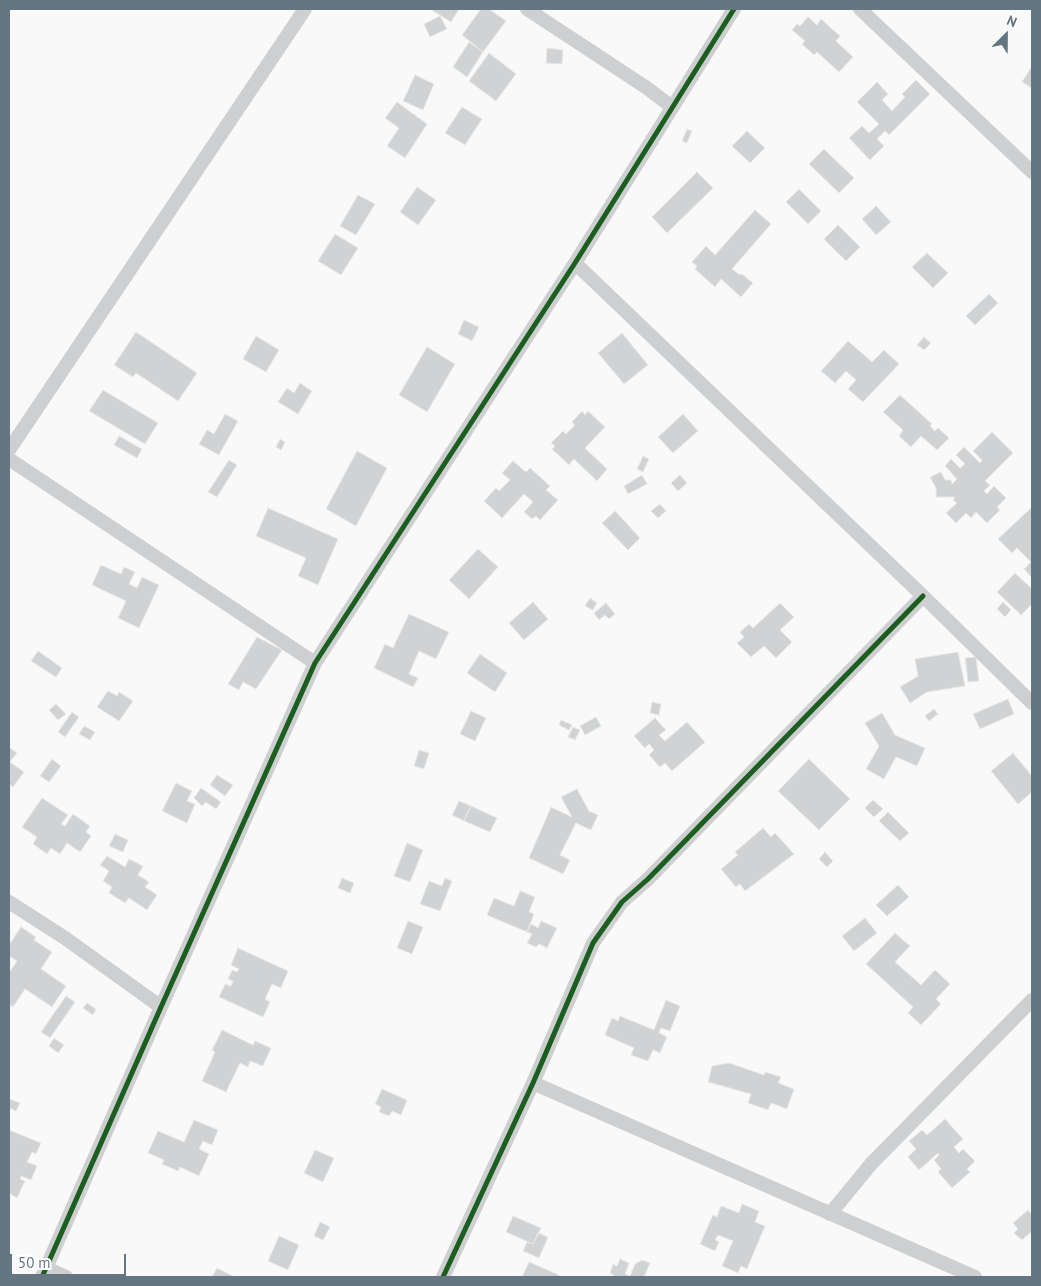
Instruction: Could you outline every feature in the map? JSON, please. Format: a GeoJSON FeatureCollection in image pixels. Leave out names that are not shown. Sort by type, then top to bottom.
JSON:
{"type":"FeatureCollection","features":[{"type":"Feature","properties":{"kind":"street"},"geometry":{"type":"LineString","coordinates":[[9,450],[305,9]]}},
{"type":"Feature","properties":{"kind":"street"},"geometry":{"type":"LineString","coordinates":[[527,9],[647,88],[672,107]]}},
{"type":"Feature","properties":{"kind":"street"},"geometry":{"type":"LineString","coordinates":[[66,1277],[44,1273],[160,1007],[315,663],[575,263],[734,9]]}},
{"type":"Feature","properties":{"kind":"street"},"geometry":{"type":"LineString","coordinates":[[860,9],[1032,172]]}},
{"type":"Feature","properties":{"kind":"street"},"geometry":{"type":"LineString","coordinates":[[575,263],[1032,703]]}},
{"type":"Feature","properties":{"kind":"street"},"geometry":{"type":"LineString","coordinates":[[9,459],[315,663]]}},
{"type":"Feature","properties":{"kind":"street"},"geometry":{"type":"LineString","coordinates":[[443,1277],[533,1083],[593,942],[622,902],[654,872],[923,596]]}},
{"type":"Feature","properties":{"kind":"street"},"geometry":{"type":"LineString","coordinates":[[9,902],[65,938],[160,1007]]}},
{"type":"Feature","properties":{"kind":"street"},"geometry":{"type":"LineString","coordinates":[[830,1214],[871,1164],[1032,1000]]}},
{"type":"Feature","properties":{"kind":"street"},"geometry":{"type":"LineString","coordinates":[[533,1083],[975,1277]]}},
{"type":"Feature","properties":{"kind":"building"},"geometry":{"type":"Polygon","coordinates":[[[430,9],[459,9],[451,22],[430,9]]]}},
{"type":"Feature","properties":{"kind":"building"},"geometry":{"type":"Polygon","coordinates":[[[481,9],[489,9],[506,21],[483,52],[462,35],[481,9]]]}},
{"type":"Feature","properties":{"kind":"building"},"geometry":{"type":"Polygon","coordinates":[[[440,16],[447,29],[430,37],[424,24],[440,16]]]}},
{"type":"Feature","properties":{"kind":"building"},"geometry":{"type":"Polygon","coordinates":[[[808,17],[817,25],[821,19],[840,36],[836,41],[853,57],[839,72],[817,52],[814,55],[802,44],[805,41],[792,30],[797,24],[800,26],[808,17]]]}},
{"type":"Feature","properties":{"kind":"building"},"geometry":{"type":"Polygon","coordinates":[[[469,42],[483,52],[467,77],[453,67],[469,42]]]}},
{"type":"Feature","properties":{"kind":"building"},"geometry":{"type":"Polygon","coordinates":[[[547,48],[563,50],[562,64],[546,63],[547,48]]]}},
{"type":"Feature","properties":{"kind":"building"},"geometry":{"type":"Polygon","coordinates":[[[489,53],[516,74],[496,101],[469,81],[489,53]]]}},
{"type":"Feature","properties":{"kind":"building"},"geometry":{"type":"Polygon","coordinates":[[[1032,66],[1032,88],[1022,82],[1032,66]]]}},
{"type":"Feature","properties":{"kind":"building"},"geometry":{"type":"Polygon","coordinates":[[[415,75],[434,84],[423,110],[403,101],[415,75]]]}},
{"type":"Feature","properties":{"kind":"building"},"geometry":{"type":"Polygon","coordinates":[[[916,80],[930,94],[889,135],[885,131],[877,139],[884,146],[870,160],[849,138],[862,126],[869,133],[879,124],[857,102],[877,82],[888,94],[882,100],[892,111],[905,97],[902,94],[916,80]]]}},
{"type":"Feature","properties":{"kind":"building"},"geometry":{"type":"Polygon","coordinates":[[[397,102],[427,124],[405,158],[387,146],[399,128],[385,118],[397,102]]]}},
{"type":"Feature","properties":{"kind":"building"},"geometry":{"type":"Polygon","coordinates":[[[462,107],[482,119],[465,145],[445,133],[462,107]]]}},
{"type":"Feature","properties":{"kind":"building"},"geometry":{"type":"Polygon","coordinates":[[[687,129],[692,131],[687,143],[682,141],[687,129]]]}},
{"type":"Feature","properties":{"kind":"building"},"geometry":{"type":"Polygon","coordinates":[[[747,131],[765,148],[750,163],[732,146],[747,131]]]}},
{"type":"Feature","properties":{"kind":"building"},"geometry":{"type":"Polygon","coordinates":[[[824,149],[854,178],[839,193],[809,164],[824,149]]]}},
{"type":"Feature","properties":{"kind":"building"},"geometry":{"type":"Polygon","coordinates":[[[697,172],[713,188],[667,233],[652,217],[697,172]]]}},
{"type":"Feature","properties":{"kind":"building"},"geometry":{"type":"Polygon","coordinates":[[[417,187],[436,200],[418,225],[400,212],[417,187]]]}},
{"type":"Feature","properties":{"kind":"building"},"geometry":{"type":"Polygon","coordinates":[[[799,189],[821,211],[808,224],[786,202],[799,189]]]}},
{"type":"Feature","properties":{"kind":"building"},"geometry":{"type":"Polygon","coordinates":[[[358,195],[375,204],[356,235],[340,226],[358,195]]]}},
{"type":"Feature","properties":{"kind":"building"},"geometry":{"type":"Polygon","coordinates":[[[876,206],[891,222],[876,235],[862,219],[876,206]]]}},
{"type":"Feature","properties":{"kind":"building"},"geometry":{"type":"Polygon","coordinates":[[[755,210],[771,224],[732,269],[753,283],[741,297],[721,279],[715,287],[695,269],[697,266],[692,262],[706,246],[715,255],[755,210]]]}},
{"type":"Feature","properties":{"kind":"building"},"geometry":{"type":"Polygon","coordinates":[[[838,225],[860,247],[846,261],[824,239],[838,225]]]}},
{"type":"Feature","properties":{"kind":"building"},"geometry":{"type":"Polygon","coordinates":[[[335,234],[358,248],[341,275],[318,261],[335,234]]]}},
{"type":"Feature","properties":{"kind":"building"},"geometry":{"type":"Polygon","coordinates":[[[927,253],[948,273],[933,288],[912,267],[927,253]]]}},
{"type":"Feature","properties":{"kind":"building"},"geometry":{"type":"Polygon","coordinates":[[[989,294],[998,303],[975,325],[966,316],[989,294]]]}},
{"type":"Feature","properties":{"kind":"building"},"geometry":{"type":"Polygon","coordinates":[[[464,320],[479,327],[472,341],[458,334],[464,320]]]}},
{"type":"Feature","properties":{"kind":"building"},"geometry":{"type":"Polygon","coordinates":[[[136,332],[197,373],[178,401],[136,373],[133,377],[114,365],[136,332]]]}},
{"type":"Feature","properties":{"kind":"building"},"geometry":{"type":"Polygon","coordinates":[[[622,333],[648,365],[624,384],[598,353],[622,333]]]}},
{"type":"Feature","properties":{"kind":"building"},"geometry":{"type":"Polygon","coordinates":[[[256,336],[279,350],[266,372],[243,359],[256,336]]]}},
{"type":"Feature","properties":{"kind":"building"},"geometry":{"type":"Polygon","coordinates":[[[924,337],[931,343],[924,350],[917,345],[924,337]]]}},
{"type":"Feature","properties":{"kind":"building"},"geometry":{"type":"Polygon","coordinates":[[[848,341],[872,362],[884,350],[899,364],[863,402],[848,389],[856,380],[846,371],[835,383],[821,371],[848,341]]]}},
{"type":"Feature","properties":{"kind":"building"},"geometry":{"type":"Polygon","coordinates":[[[427,347],[455,364],[427,412],[399,395],[427,347]]]}},
{"type":"Feature","properties":{"kind":"building"},"geometry":{"type":"Polygon","coordinates":[[[300,383],[312,391],[298,414],[278,402],[287,388],[294,393],[300,383]]]}},
{"type":"Feature","properties":{"kind":"building"},"geometry":{"type":"Polygon","coordinates":[[[103,390],[158,423],[145,444],[89,411],[103,390]]]}},
{"type":"Feature","properties":{"kind":"building"},"geometry":{"type":"Polygon","coordinates":[[[900,395],[932,424],[930,426],[935,431],[938,428],[949,438],[937,450],[921,436],[911,447],[899,436],[903,430],[883,412],[900,395]]]}},
{"type":"Feature","properties":{"kind":"building"},"geometry":{"type":"Polygon","coordinates":[[[582,411],[585,415],[588,411],[605,427],[585,448],[607,469],[597,481],[574,459],[569,465],[552,449],[555,446],[551,443],[563,431],[566,434],[575,425],[572,422],[582,411]]]}},
{"type":"Feature","properties":{"kind":"building"},"geometry":{"type":"Polygon","coordinates":[[[225,414],[238,421],[219,455],[199,444],[207,430],[214,434],[225,414]]]}},
{"type":"Feature","properties":{"kind":"building"},"geometry":{"type":"Polygon","coordinates":[[[683,414],[698,431],[673,453],[658,437],[683,414]]]}},
{"type":"Feature","properties":{"kind":"building"},"geometry":{"type":"Polygon","coordinates":[[[992,432],[1013,453],[985,481],[990,485],[984,491],[987,494],[994,486],[1006,498],[997,507],[1000,510],[987,523],[976,512],[971,518],[966,513],[956,523],[946,513],[957,503],[953,500],[955,497],[936,497],[936,488],[930,477],[941,472],[945,480],[951,480],[952,484],[957,479],[945,466],[951,459],[960,468],[965,464],[956,455],[964,447],[980,463],[982,460],[973,451],[992,432]]]}},
{"type":"Feature","properties":{"kind":"building"},"geometry":{"type":"Polygon","coordinates":[[[119,436],[142,449],[137,458],[114,445],[119,436]]]}},
{"type":"Feature","properties":{"kind":"building"},"geometry":{"type":"Polygon","coordinates":[[[280,439],[285,442],[281,450],[276,447],[280,439]]]}},
{"type":"Feature","properties":{"kind":"building"},"geometry":{"type":"Polygon","coordinates":[[[357,451],[387,468],[356,526],[326,509],[357,451]]]}},
{"type":"Feature","properties":{"kind":"building"},"geometry":{"type":"Polygon","coordinates":[[[643,456],[649,459],[643,472],[637,469],[643,456]]]}},
{"type":"Feature","properties":{"kind":"building"},"geometry":{"type":"Polygon","coordinates":[[[229,460],[237,465],[217,497],[208,492],[229,460]]]}},
{"type":"Feature","properties":{"kind":"building"},"geometry":{"type":"Polygon","coordinates":[[[513,461],[526,472],[530,468],[550,486],[546,490],[558,500],[540,520],[536,516],[532,519],[524,512],[533,502],[524,494],[502,518],[484,501],[496,488],[499,491],[510,480],[502,473],[513,461]]]}},
{"type":"Feature","properties":{"kind":"building"},"geometry":{"type":"Polygon","coordinates":[[[642,475],[647,484],[628,494],[624,486],[642,475]]]}},
{"type":"Feature","properties":{"kind":"building"},"geometry":{"type":"Polygon","coordinates":[[[680,475],[687,483],[678,491],[671,483],[680,475]]]}},
{"type":"Feature","properties":{"kind":"building"},"geometry":{"type":"Polygon","coordinates":[[[660,504],[666,511],[658,518],[651,511],[660,504]]]}},
{"type":"Feature","properties":{"kind":"building"},"geometry":{"type":"Polygon","coordinates":[[[1032,507],[1032,578],[1024,569],[1031,562],[1017,548],[1012,553],[998,539],[1032,507]]]}},
{"type":"Feature","properties":{"kind":"building"},"geometry":{"type":"Polygon","coordinates":[[[268,508],[338,539],[318,585],[298,576],[306,558],[256,536],[268,508]]]}},
{"type":"Feature","properties":{"kind":"building"},"geometry":{"type":"Polygon","coordinates":[[[615,511],[640,538],[628,550],[602,523],[615,511]]]}},
{"type":"Feature","properties":{"kind":"building"},"geometry":{"type":"Polygon","coordinates":[[[478,549],[498,567],[469,599],[449,580],[478,549]]]}},
{"type":"Feature","properties":{"kind":"building"},"geometry":{"type":"Polygon","coordinates":[[[101,565],[121,574],[124,567],[135,572],[129,584],[137,588],[142,577],[159,585],[139,628],[118,618],[126,601],[92,585],[101,565]]]}},
{"type":"Feature","properties":{"kind":"building"},"geometry":{"type":"Polygon","coordinates":[[[1015,573],[1032,589],[1032,604],[1021,615],[997,592],[1015,573]]]}},
{"type":"Feature","properties":{"kind":"building"},"geometry":{"type":"Polygon","coordinates":[[[590,598],[597,603],[593,610],[585,606],[590,598]]]}},
{"type":"Feature","properties":{"kind":"building"},"geometry":{"type":"Polygon","coordinates":[[[533,602],[548,619],[524,640],[509,623],[533,602]]]}},
{"type":"Feature","properties":{"kind":"building"},"geometry":{"type":"Polygon","coordinates":[[[1003,602],[1011,610],[1005,617],[997,609],[1003,602]]]}},
{"type":"Feature","properties":{"kind":"building"},"geometry":{"type":"Polygon","coordinates":[[[606,603],[615,614],[609,619],[605,615],[599,620],[594,613],[606,603]]]}},
{"type":"Feature","properties":{"kind":"building"},"geometry":{"type":"Polygon","coordinates":[[[780,603],[794,617],[780,630],[792,642],[776,658],[764,646],[751,657],[737,643],[744,637],[740,632],[749,624],[753,628],[780,603]]]}},
{"type":"Feature","properties":{"kind":"building"},"geometry":{"type":"Polygon","coordinates":[[[409,614],[449,632],[436,659],[419,651],[409,674],[418,678],[413,687],[374,668],[385,644],[393,648],[409,614]]]}},
{"type":"Feature","properties":{"kind":"building"},"geometry":{"type":"Polygon","coordinates":[[[257,637],[282,650],[256,689],[243,682],[239,690],[228,684],[257,637]]]}},
{"type":"Feature","properties":{"kind":"building"},"geometry":{"type":"Polygon","coordinates":[[[38,651],[62,668],[56,677],[31,661],[38,651]]]}},
{"type":"Feature","properties":{"kind":"building"},"geometry":{"type":"Polygon","coordinates":[[[958,652],[965,686],[927,692],[910,703],[900,687],[918,676],[915,659],[958,652]]]}},
{"type":"Feature","properties":{"kind":"building"},"geometry":{"type":"Polygon","coordinates":[[[480,654],[507,673],[495,692],[467,673],[480,654]]]}},
{"type":"Feature","properties":{"kind":"building"},"geometry":{"type":"Polygon","coordinates":[[[976,657],[979,681],[968,682],[965,658],[976,657]]]}},
{"type":"Feature","properties":{"kind":"building"},"geometry":{"type":"Polygon","coordinates":[[[108,691],[117,696],[119,692],[133,701],[119,721],[97,707],[108,691]]]}},
{"type":"Feature","properties":{"kind":"building"},"geometry":{"type":"Polygon","coordinates":[[[1008,699],[1014,714],[980,729],[973,714],[1008,699]]]}},
{"type":"Feature","properties":{"kind":"building"},"geometry":{"type":"Polygon","coordinates":[[[652,702],[661,704],[659,715],[650,713],[652,702]]]}},
{"type":"Feature","properties":{"kind":"building"},"geometry":{"type":"Polygon","coordinates":[[[56,704],[66,714],[58,720],[49,710],[56,704]]]}},
{"type":"Feature","properties":{"kind":"building"},"geometry":{"type":"Polygon","coordinates":[[[934,709],[938,714],[929,721],[925,716],[934,709]]]}},
{"type":"Feature","properties":{"kind":"building"},"geometry":{"type":"Polygon","coordinates":[[[471,711],[486,718],[475,741],[460,734],[471,711]]]}},
{"type":"Feature","properties":{"kind":"building"},"geometry":{"type":"Polygon","coordinates":[[[72,712],[79,717],[65,737],[58,732],[72,712]]]}},
{"type":"Feature","properties":{"kind":"building"},"geometry":{"type":"Polygon","coordinates":[[[882,713],[895,735],[925,748],[917,766],[896,757],[884,779],[866,769],[879,746],[865,723],[882,713]]]}},
{"type":"Feature","properties":{"kind":"building"},"geometry":{"type":"Polygon","coordinates":[[[596,717],[601,726],[585,735],[580,726],[596,717]]]}},
{"type":"Feature","properties":{"kind":"building"},"geometry":{"type":"Polygon","coordinates":[[[655,718],[666,730],[659,735],[665,741],[687,722],[705,742],[672,771],[665,763],[660,767],[649,755],[654,750],[649,744],[645,748],[634,736],[655,718]]]}},
{"type":"Feature","properties":{"kind":"building"},"geometry":{"type":"Polygon","coordinates":[[[561,720],[572,725],[569,730],[559,725],[561,720]]]}},
{"type":"Feature","properties":{"kind":"building"},"geometry":{"type":"Polygon","coordinates":[[[84,726],[95,732],[90,740],[79,734],[84,726]]]}},
{"type":"Feature","properties":{"kind":"building"},"geometry":{"type":"Polygon","coordinates":[[[573,727],[580,730],[575,740],[568,737],[573,727]]]}},
{"type":"Feature","properties":{"kind":"building"},"geometry":{"type":"Polygon","coordinates":[[[9,747],[17,753],[10,762],[24,772],[13,787],[9,784],[9,747]]]}},
{"type":"Feature","properties":{"kind":"building"},"geometry":{"type":"Polygon","coordinates":[[[419,750],[429,753],[424,769],[414,766],[419,750]]]}},
{"type":"Feature","properties":{"kind":"building"},"geometry":{"type":"Polygon","coordinates":[[[1013,753],[1032,776],[1032,792],[1018,804],[991,771],[1013,753]]]}},
{"type":"Feature","properties":{"kind":"building"},"geometry":{"type":"Polygon","coordinates":[[[52,759],[61,766],[49,782],[40,776],[52,759]]]}},
{"type":"Feature","properties":{"kind":"building"},"geometry":{"type":"Polygon","coordinates":[[[809,759],[850,799],[819,830],[778,791],[809,759]]]}},
{"type":"Feature","properties":{"kind":"building"},"geometry":{"type":"Polygon","coordinates":[[[217,775],[233,785],[225,796],[210,785],[217,775]]]}},
{"type":"Feature","properties":{"kind":"building"},"geometry":{"type":"Polygon","coordinates":[[[176,783],[192,791],[187,801],[195,804],[187,823],[162,811],[176,783]]]}},
{"type":"Feature","properties":{"kind":"building"},"geometry":{"type":"Polygon","coordinates":[[[201,788],[221,802],[216,809],[206,802],[202,806],[194,798],[201,788]]]}},
{"type":"Feature","properties":{"kind":"building"},"geometry":{"type":"Polygon","coordinates":[[[577,789],[589,811],[598,815],[591,830],[576,823],[560,855],[570,860],[563,874],[529,858],[551,807],[572,817],[561,797],[577,789]]]}},
{"type":"Feature","properties":{"kind":"building"},"geometry":{"type":"Polygon","coordinates":[[[42,798],[68,815],[61,824],[65,826],[73,814],[90,826],[86,832],[91,836],[80,852],[67,843],[60,854],[51,848],[47,854],[33,844],[37,837],[22,827],[42,798]]]}},
{"type":"Feature","properties":{"kind":"building"},"geometry":{"type":"Polygon","coordinates":[[[873,800],[883,809],[874,817],[865,808],[873,800]]]}},
{"type":"Feature","properties":{"kind":"building"},"geometry":{"type":"Polygon","coordinates":[[[459,801],[471,806],[464,821],[452,815],[459,801]]]}},
{"type":"Feature","properties":{"kind":"building"},"geometry":{"type":"Polygon","coordinates":[[[471,806],[497,818],[490,832],[464,821],[471,806]]]}},
{"type":"Feature","properties":{"kind":"building"},"geometry":{"type":"Polygon","coordinates":[[[888,812],[909,833],[900,841],[879,821],[888,812]]]}},
{"type":"Feature","properties":{"kind":"building"},"geometry":{"type":"Polygon","coordinates":[[[763,828],[771,837],[775,833],[794,854],[745,891],[740,884],[736,887],[721,869],[738,855],[735,852],[763,828]]]}},
{"type":"Feature","properties":{"kind":"building"},"geometry":{"type":"Polygon","coordinates":[[[115,834],[128,840],[123,852],[109,846],[115,834]]]}},
{"type":"Feature","properties":{"kind":"building"},"geometry":{"type":"Polygon","coordinates":[[[407,843],[423,850],[410,882],[394,876],[407,843]]]}},
{"type":"Feature","properties":{"kind":"building"},"geometry":{"type":"Polygon","coordinates":[[[825,852],[833,861],[827,867],[819,859],[825,852]]]}},
{"type":"Feature","properties":{"kind":"building"},"geometry":{"type":"Polygon","coordinates":[[[107,856],[125,867],[129,859],[143,866],[138,875],[149,882],[145,887],[157,895],[147,910],[129,898],[125,903],[109,893],[112,887],[103,881],[109,871],[100,865],[107,856]]]}},
{"type":"Feature","properties":{"kind":"building"},"geometry":{"type":"Polygon","coordinates":[[[342,878],[354,883],[350,893],[338,888],[342,878]]]}},
{"type":"Feature","properties":{"kind":"building"},"geometry":{"type":"Polygon","coordinates":[[[445,878],[452,881],[440,911],[420,904],[429,881],[442,886],[445,878]]]}},
{"type":"Feature","properties":{"kind":"building"},"geometry":{"type":"Polygon","coordinates":[[[898,885],[909,897],[887,916],[876,905],[898,885]]]}},
{"type":"Feature","properties":{"kind":"building"},"geometry":{"type":"Polygon","coordinates":[[[520,891],[535,897],[529,912],[534,914],[527,932],[487,915],[494,898],[514,906],[520,891]]]}},
{"type":"Feature","properties":{"kind":"building"},"geometry":{"type":"Polygon","coordinates":[[[865,918],[877,933],[854,951],[842,936],[865,918]]]}},
{"type":"Feature","properties":{"kind":"building"},"geometry":{"type":"Polygon","coordinates":[[[408,921],[423,927],[412,954],[397,948],[408,921]]]}},
{"type":"Feature","properties":{"kind":"building"},"geometry":{"type":"Polygon","coordinates":[[[541,921],[557,928],[547,948],[539,944],[536,947],[527,943],[532,934],[527,932],[531,924],[538,928],[541,921]]]}},
{"type":"Feature","properties":{"kind":"building"},"geometry":{"type":"Polygon","coordinates":[[[21,927],[36,937],[34,940],[52,952],[41,969],[66,986],[52,1007],[25,989],[13,1007],[9,1004],[9,973],[17,961],[9,956],[9,945],[21,927]]]}},
{"type":"Feature","properties":{"kind":"building"},"geometry":{"type":"Polygon","coordinates":[[[895,933],[910,946],[895,962],[921,985],[935,970],[950,984],[936,999],[941,1004],[921,1025],[908,1013],[913,1007],[866,964],[895,933]]]}},
{"type":"Feature","properties":{"kind":"building"},"geometry":{"type":"Polygon","coordinates":[[[238,948],[288,971],[281,988],[272,984],[265,999],[270,1002],[263,1017],[219,997],[225,984],[231,986],[233,981],[228,979],[232,970],[237,972],[239,969],[231,965],[238,948]]]}},
{"type":"Feature","properties":{"kind":"building"},"geometry":{"type":"Polygon","coordinates":[[[66,996],[75,1002],[50,1038],[41,1032],[66,996]]]}},
{"type":"Feature","properties":{"kind":"building"},"geometry":{"type":"Polygon","coordinates":[[[666,1000],[680,1006],[670,1031],[661,1028],[659,1033],[667,1037],[660,1053],[653,1050],[648,1061],[631,1055],[634,1048],[605,1035],[612,1018],[618,1021],[620,1016],[654,1030],[666,1000]]]}},
{"type":"Feature","properties":{"kind":"building"},"geometry":{"type":"Polygon","coordinates":[[[87,1003],[96,1009],[93,1015],[83,1008],[87,1003]]]}},
{"type":"Feature","properties":{"kind":"building"},"geometry":{"type":"Polygon","coordinates":[[[222,1030],[253,1045],[255,1041],[271,1048],[263,1066],[250,1061],[248,1067],[240,1063],[226,1092],[202,1081],[215,1052],[212,1050],[222,1030]]]}},
{"type":"Feature","properties":{"kind":"building"},"geometry":{"type":"Polygon","coordinates":[[[54,1038],[64,1045],[58,1053],[49,1046],[54,1038]]]}},
{"type":"Feature","properties":{"kind":"building"},"geometry":{"type":"Polygon","coordinates":[[[729,1063],[764,1075],[765,1072],[781,1077],[778,1083],[794,1089],[787,1109],[771,1103],[768,1110],[748,1103],[751,1094],[708,1082],[712,1066],[729,1063]]]}},
{"type":"Feature","properties":{"kind":"building"},"geometry":{"type":"Polygon","coordinates":[[[382,1089],[407,1100],[401,1115],[392,1111],[389,1116],[379,1112],[381,1107],[375,1104],[382,1089]]]}},
{"type":"Feature","properties":{"kind":"building"},"geometry":{"type":"Polygon","coordinates":[[[9,1099],[20,1103],[16,1111],[9,1108],[9,1099]]]}},
{"type":"Feature","properties":{"kind":"building"},"geometry":{"type":"Polygon","coordinates":[[[945,1119],[963,1139],[954,1147],[959,1153],[963,1149],[975,1161],[967,1169],[970,1172],[952,1188],[938,1172],[941,1169],[934,1160],[939,1155],[938,1153],[919,1170],[908,1157],[916,1149],[909,1141],[922,1130],[927,1135],[945,1119]]]}},
{"type":"Feature","properties":{"kind":"building"},"geometry":{"type":"Polygon","coordinates":[[[194,1120],[218,1130],[212,1145],[203,1141],[199,1149],[209,1154],[199,1176],[180,1167],[178,1171],[162,1164],[164,1160],[148,1153],[158,1131],[184,1142],[194,1120]]]}},
{"type":"Feature","properties":{"kind":"building"},"geometry":{"type":"Polygon","coordinates":[[[9,1130],[41,1143],[36,1154],[32,1152],[27,1162],[37,1166],[31,1180],[21,1176],[20,1179],[25,1181],[17,1198],[9,1193],[9,1130]]]}},
{"type":"Feature","properties":{"kind":"building"},"geometry":{"type":"Polygon","coordinates":[[[315,1150],[334,1158],[323,1182],[304,1173],[315,1150]]]}},
{"type":"Feature","properties":{"kind":"building"},"geometry":{"type":"Polygon","coordinates":[[[742,1204],[759,1211],[755,1222],[765,1226],[747,1269],[741,1266],[738,1273],[722,1266],[733,1241],[718,1235],[715,1240],[719,1242],[715,1251],[700,1244],[713,1215],[717,1217],[721,1206],[739,1213],[742,1204]]]}},
{"type":"Feature","properties":{"kind":"building"},"geometry":{"type":"Polygon","coordinates":[[[1028,1210],[1032,1215],[1032,1231],[1022,1240],[1014,1233],[1018,1229],[1013,1223],[1028,1210]]]}},
{"type":"Feature","properties":{"kind":"building"},"geometry":{"type":"Polygon","coordinates":[[[513,1216],[541,1228],[533,1244],[506,1232],[513,1216]]]}},
{"type":"Feature","properties":{"kind":"building"},"geometry":{"type":"Polygon","coordinates":[[[320,1222],[330,1227],[323,1240],[314,1236],[320,1222]]]}},
{"type":"Feature","properties":{"kind":"building"},"geometry":{"type":"Polygon","coordinates":[[[538,1233],[548,1237],[539,1258],[523,1251],[527,1242],[533,1244],[538,1233]]]}},
{"type":"Feature","properties":{"kind":"building"},"geometry":{"type":"Polygon","coordinates":[[[279,1236],[299,1245],[288,1270],[268,1261],[279,1236]]]}},
{"type":"Feature","properties":{"kind":"building"},"geometry":{"type":"Polygon","coordinates":[[[620,1259],[629,1263],[625,1274],[630,1276],[635,1264],[642,1260],[650,1263],[644,1277],[613,1277],[614,1275],[610,1273],[613,1264],[617,1266],[620,1259]]]}},
{"type":"Feature","properties":{"kind":"building"},"geometry":{"type":"Polygon","coordinates":[[[529,1262],[559,1275],[558,1277],[522,1277],[529,1262]]]}},
{"type":"Feature","properties":{"kind":"building"},"geometry":{"type":"Polygon","coordinates":[[[217,1268],[235,1277],[212,1277],[217,1268]]]}},
{"type":"Feature","properties":{"kind":"cycle path"},"geometry":{"type":"LineString","coordinates":[[42,1277],[315,663],[575,263],[734,9]]}},
{"type":"Feature","properties":{"kind":"cycle path"},"geometry":{"type":"LineString","coordinates":[[443,1277],[533,1083],[593,943],[622,902],[648,879],[923,596]]}}]}
